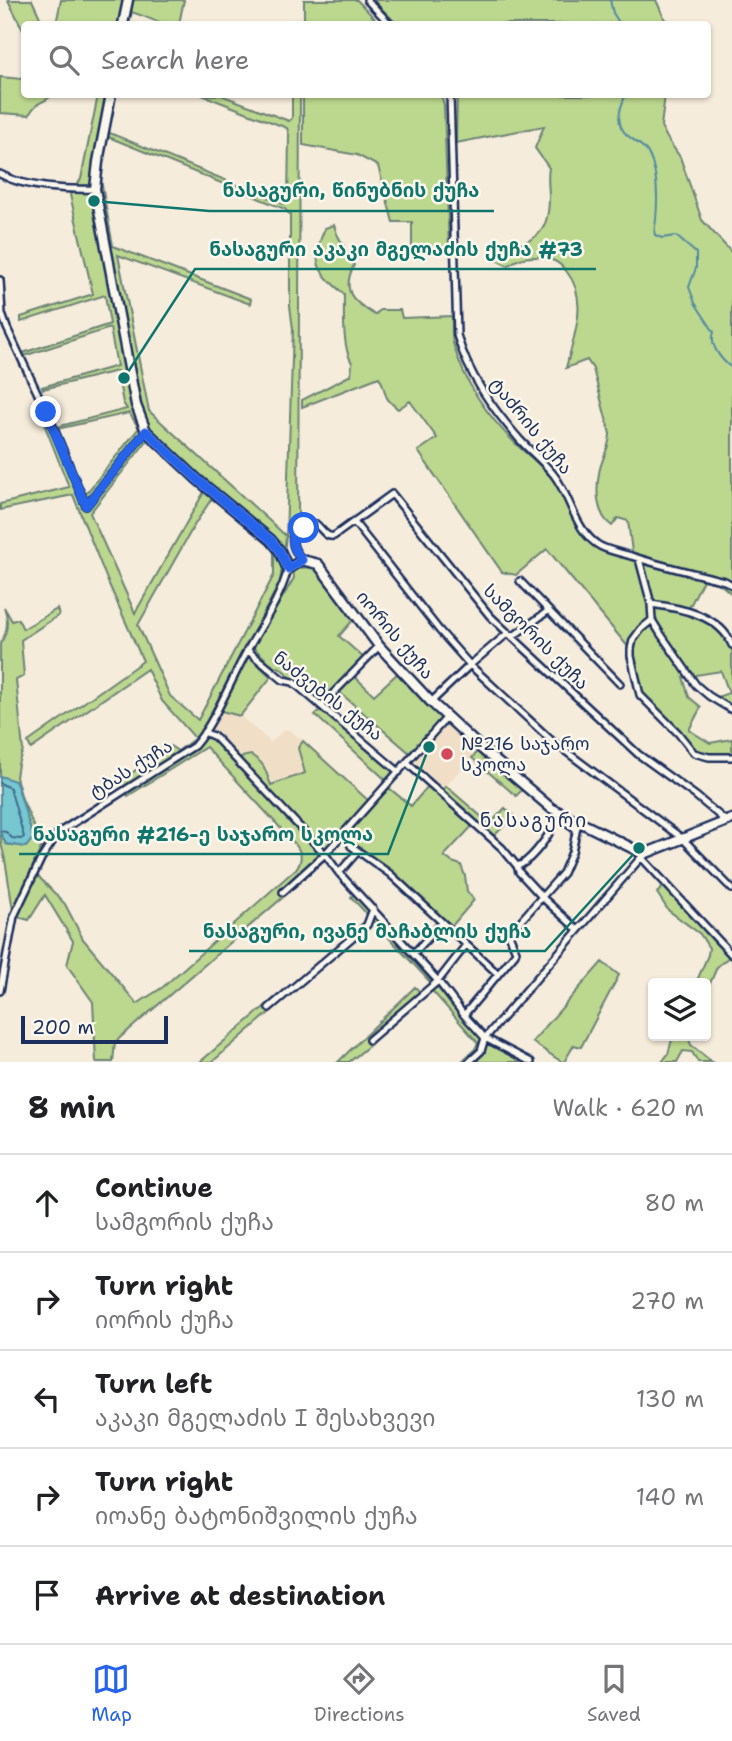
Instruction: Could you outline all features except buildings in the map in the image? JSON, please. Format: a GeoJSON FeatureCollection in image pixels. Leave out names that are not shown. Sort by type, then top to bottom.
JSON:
{"type":"FeatureCollection","features":[{"type":"Feature","properties":{"kind":"street"},"geometry":{"type":"LineString","coordinates":[[124,21],[128,0]]}},
{"type":"Feature","properties":{"kind":"street"},"geometry":{"type":"LineString","coordinates":[[367,0],[387,21]]}},
{"type":"Feature","properties":{"kind":"street"},"geometry":{"type":"LineString","coordinates":[[110,98],[95,189],[135,405],[146,431],[198,480],[271,540],[280,551],[288,569],[302,560]]}},
{"type":"Feature","properties":{"kind":"street","name":"ტაძრის ქუჩა"},"geometry":{"type":"LineString","coordinates":[[450,98],[457,335],[461,351],[478,385],[522,442],[554,474],[575,515],[592,540],[602,547],[639,559],[725,580],[732,585]]}},
{"type":"Feature","properties":{"kind":"street"},"geometry":{"type":"LineString","coordinates":[[0,174],[27,183],[95,189]]}},
{"type":"Feature","properties":{"kind":"street"},"geometry":{"type":"LineString","coordinates":[[0,280],[2,314],[7,328],[52,424],[86,506],[146,431]]}},
{"type":"Feature","properties":{"kind":"street","name":"სამგორის ქუჩა"},"geometry":{"type":"LineString","coordinates":[[302,560],[295,551],[293,538],[310,524],[316,524],[330,537],[392,494],[490,616],[638,754],[730,821]]}},
{"type":"Feature","properties":{"kind":"street"},"geometry":{"type":"LineString","coordinates":[[354,522],[470,665],[552,741],[683,839],[732,889]]}},
{"type":"Feature","properties":{"kind":"street"},"geometry":{"type":"LineString","coordinates":[[639,559],[651,604],[652,620],[696,685],[732,710]]}},
{"type":"Feature","properties":{"kind":"street","name":"იორის ქუჩა"},"geometry":{"type":"LineString","coordinates":[[302,560],[316,562],[321,566],[379,646],[431,702],[551,808],[578,825],[643,856]]}},
{"type":"Feature","properties":{"kind":"street","name":"ტბას ქუჩა"},"geometry":{"type":"LineString","coordinates":[[0,990],[14,916],[52,839],[194,746],[281,592],[288,569]]}},
{"type":"Feature","properties":{"kind":"street"},"geometry":{"type":"LineString","coordinates":[[520,581],[620,684]]}},
{"type":"Feature","properties":{"kind":"street"},"geometry":{"type":"LineString","coordinates":[[651,604],[689,611],[711,622],[729,636],[732,645]]}},
{"type":"Feature","properties":{"kind":"street"},"geometry":{"type":"LineString","coordinates":[[431,702],[470,665],[548,611]]}},
{"type":"Feature","properties":{"kind":"street"},"geometry":{"type":"LineString","coordinates":[[652,620],[640,629],[631,649],[640,695],[694,753],[709,757],[732,757]]}},
{"type":"Feature","properties":{"kind":"street"},"geometry":{"type":"LineString","coordinates":[[321,706],[379,646]]}},
{"type":"Feature","properties":{"kind":"street","name":"ნაძვების ქუჩა"},"geometry":{"type":"LineString","coordinates":[[247,650],[283,680],[293,682],[399,772]]}},
{"type":"Feature","properties":{"kind":"street"},"geometry":{"type":"LineString","coordinates":[[283,892],[346,832],[447,717]]}},
{"type":"Feature","properties":{"kind":"street"},"geometry":{"type":"LineString","coordinates":[[204,732],[215,737],[325,854],[485,1038],[530,1062]]}},
{"type":"Feature","properties":{"kind":"street"},"geometry":{"type":"LineString","coordinates":[[407,763],[502,848],[517,866],[519,873],[578,930]]}},
{"type":"Feature","properties":{"kind":"street"},"geometry":{"type":"LineString","coordinates":[[464,1015],[515,954],[510,933],[556,882],[567,865],[578,825],[563,821],[554,822],[547,837],[528,860],[517,866]]}},
{"type":"Feature","properties":{"kind":"street"},"geometry":{"type":"LineString","coordinates":[[469,1062],[481,1051],[485,1038],[643,856],[730,821]]}},
{"type":"Feature","properties":{"kind":"street"},"geometry":{"type":"LineString","coordinates":[[346,832],[351,846],[390,874],[498,974]]}},
{"type":"Feature","properties":{"kind":"street"},"geometry":{"type":"LineString","coordinates":[[339,873],[358,851]]}},
{"type":"Feature","properties":{"kind":"street"},"geometry":{"type":"LineString","coordinates":[[643,856],[732,955]]}},
{"type":"Feature","properties":{"kind":"street"},"geometry":{"type":"LineString","coordinates":[[269,1008],[367,925],[373,909]]}},
{"type":"Feature","properties":{"kind":"street"},"geometry":{"type":"LineString","coordinates":[[413,954],[442,923]]}},
{"type":"Feature","properties":{"kind":"street"},"geometry":{"type":"LineString","coordinates":[[369,1040],[438,981],[466,945]]}},
{"type":"Feature","properties":{"kind":"shaded area"},"geometry":{"type":"Polygon","coordinates":[[[218,710],[240,716],[271,742],[284,730],[290,730],[303,741],[298,748],[305,773],[270,785],[246,755],[236,758],[209,728],[218,710]]]}},
{"type":"Feature","properties":{"kind":"shaded area","name":"№216 საჯარო სკოლა"},"geometry":{"type":"Polygon","coordinates":[[[448,722],[479,750],[441,791],[411,763],[448,722]]]}},
{"type":"Feature","properties":{"kind":"green space"},"geometry":{"type":"Polygon","coordinates":[[[8,0],[32,0],[42,21],[21,21],[21,26],[8,0]]]}},
{"type":"Feature","properties":{"kind":"green space"},"geometry":{"type":"Polygon","coordinates":[[[61,0],[184,0],[180,21],[156,21],[132,12],[130,21],[57,21],[61,0]]]}},
{"type":"Feature","properties":{"kind":"green space"},"geometry":{"type":"Polygon","coordinates":[[[304,0],[357,0],[377,21],[304,21],[304,0]]]}},
{"type":"Feature","properties":{"kind":"green space"},"geometry":{"type":"Polygon","coordinates":[[[373,0],[656,0],[666,21],[394,21],[373,0]]]}},
{"type":"Feature","properties":{"kind":"green space"},"geometry":{"type":"Polygon","coordinates":[[[0,77],[21,79],[21,98],[49,98],[35,106],[29,115],[0,113],[0,77]]]}},
{"type":"Feature","properties":{"kind":"green space"},"geometry":{"type":"Polygon","coordinates":[[[97,98],[114,98],[107,132],[284,204],[288,201],[287,128],[210,98],[229,98],[289,121],[292,118],[292,98],[300,98],[298,520],[301,529],[286,537],[280,582],[197,739],[201,743],[206,736],[212,737],[325,858],[115,1042],[113,1062],[96,1062],[93,1002],[67,965],[73,941],[45,895],[29,920],[18,917],[37,875],[65,904],[83,939],[137,1004],[163,987],[298,867],[301,857],[295,844],[206,747],[128,796],[119,782],[170,746],[178,751],[195,738],[162,701],[147,669],[31,749],[28,742],[143,661],[73,495],[0,510],[0,504],[69,487],[45,426],[52,419],[56,427],[127,409],[123,403],[117,371],[43,389],[42,387],[117,366],[110,328],[24,356],[23,353],[110,324],[105,295],[21,322],[21,317],[93,294],[70,195],[81,179],[97,98]],[[106,136],[101,180],[113,246],[251,299],[250,304],[118,255],[149,411],[286,536],[293,329],[290,306],[290,215],[285,209],[106,136]],[[129,413],[57,429],[85,495],[139,428],[129,413]],[[150,437],[90,513],[135,613],[208,485],[150,437]],[[216,492],[138,625],[170,696],[198,720],[274,575],[274,549],[264,533],[216,492]]]}},
{"type":"Feature","properties":{"kind":"green space"},"geometry":{"type":"Polygon","coordinates":[[[303,98],[442,98],[449,250],[412,252],[412,222],[393,222],[378,166],[357,155],[303,145],[303,98]]]}},
{"type":"Feature","properties":{"kind":"green space"},"geometry":{"type":"Polygon","coordinates":[[[457,98],[665,98],[661,126],[680,157],[702,220],[732,253],[732,594],[720,584],[703,580],[689,608],[719,625],[732,639],[732,707],[717,697],[729,693],[721,671],[683,677],[689,697],[701,707],[689,730],[710,743],[732,739],[732,755],[707,754],[693,749],[642,696],[629,648],[547,549],[516,575],[502,572],[418,451],[437,438],[410,401],[398,409],[386,397],[379,377],[302,407],[302,400],[351,375],[352,363],[344,330],[344,294],[322,272],[317,258],[325,228],[334,225],[354,265],[349,289],[355,300],[375,315],[380,310],[400,310],[402,318],[452,316],[452,340],[458,357],[471,385],[488,411],[507,435],[557,483],[575,522],[586,538],[608,552],[635,561],[628,521],[618,518],[612,526],[603,515],[598,502],[599,473],[610,434],[593,369],[587,360],[566,368],[578,318],[574,283],[562,266],[551,260],[525,258],[508,266],[498,261],[498,253],[537,236],[546,222],[549,168],[535,148],[544,126],[456,143],[457,98]]]}},
{"type":"Feature","properties":{"kind":"green space"},"geometry":{"type":"Polygon","coordinates":[[[318,567],[355,618],[339,636],[364,658],[322,704],[279,667],[275,668],[253,647],[294,578],[293,568],[318,567]]]}},
{"type":"Feature","properties":{"kind":"green space"},"geometry":{"type":"Polygon","coordinates":[[[4,607],[12,621],[18,619],[23,629],[57,609],[59,615],[21,640],[24,676],[16,680],[23,750],[16,777],[41,848],[13,910],[0,832],[6,844],[26,847],[33,838],[18,788],[0,776],[0,644],[5,635],[7,621],[4,607]]]}},
{"type":"Feature","properties":{"kind":"green space"},"geometry":{"type":"Polygon","coordinates":[[[248,655],[271,677],[240,716],[218,710],[248,655]]]}},
{"type":"Feature","properties":{"kind":"green space"},"geometry":{"type":"Polygon","coordinates":[[[398,673],[444,717],[412,755],[338,691],[353,675],[374,695],[398,673]]]}},
{"type":"Feature","properties":{"kind":"green space"},"geometry":{"type":"Polygon","coordinates":[[[321,709],[394,771],[387,781],[315,715],[321,709]]]}},
{"type":"Feature","properties":{"kind":"green space"},"geometry":{"type":"Polygon","coordinates":[[[303,741],[370,802],[325,851],[236,758],[251,755],[264,768],[271,785],[305,773],[298,748],[303,741]]]}},
{"type":"Feature","properties":{"kind":"green space"},"geometry":{"type":"Polygon","coordinates":[[[479,750],[523,789],[516,796],[472,758],[479,750]]]}},
{"type":"Feature","properties":{"kind":"green space"},"geometry":{"type":"Polygon","coordinates":[[[429,785],[474,824],[444,856],[461,865],[467,891],[474,900],[451,927],[381,862],[350,841],[349,833],[389,788],[411,806],[429,785]]]}},
{"type":"Feature","properties":{"kind":"green space"},"geometry":{"type":"Polygon","coordinates":[[[446,786],[490,824],[505,808],[514,816],[493,837],[441,791],[446,786]]]}},
{"type":"Feature","properties":{"kind":"green space"},"geometry":{"type":"Polygon","coordinates":[[[664,886],[730,956],[717,967],[711,981],[711,978],[698,978],[709,948],[700,934],[668,910],[657,893],[664,886]]]}},
{"type":"Feature","properties":{"kind":"green space"},"geometry":{"type":"Polygon","coordinates":[[[354,894],[474,1030],[487,1042],[525,1062],[479,1062],[476,1059],[473,1062],[461,1062],[478,1043],[428,986],[431,983],[351,897],[354,894]]]}},
{"type":"Feature","properties":{"kind":"green space"},"geometry":{"type":"Polygon","coordinates":[[[602,962],[619,975],[581,1047],[574,1045],[562,1062],[532,1042],[602,962]]]}},
{"type":"Feature","properties":{"kind":"green space"},"geometry":{"type":"Polygon","coordinates":[[[415,987],[422,994],[399,1012],[370,1045],[349,1062],[338,1062],[415,987]]]}},
{"type":"Feature","properties":{"kind":"green space"},"geometry":{"type":"Polygon","coordinates":[[[278,995],[284,1000],[212,1062],[200,1062],[278,995]]]}},
{"type":"Feature","properties":{"kind":"green space"},"geometry":{"type":"Polygon","coordinates":[[[672,1041],[690,1041],[712,1062],[698,1062],[692,1052],[683,1051],[677,1062],[662,1062],[668,1054],[672,1041]]]}},
{"type":"Feature","properties":{"kind":"water"},"geometry":{"type":"Polygon","coordinates":[[[0,776],[15,781],[18,788],[33,838],[26,847],[6,844],[0,832],[0,776]]]}},
{"type":"Feature","properties":{"kind":"waterway"},"geometry":{"type":"LineString","coordinates":[[610,0],[618,21]]}},
{"type":"Feature","properties":{"kind":"waterway"},"geometry":{"type":"LineString","coordinates":[[624,98],[620,110],[621,126],[627,135],[646,150],[654,168],[657,194],[655,235],[662,238],[676,236],[696,253],[696,268],[689,287],[695,303],[714,332],[713,342],[717,352],[732,368]]}},
{"type":"Feature","properties":{"kind":"place","name":"ნასაგური, წინუბნის ქუჩა"},"geometry":{"type":"Point","coordinates":[94,201]}},
{"type":"Feature","properties":{"kind":"place","name":"ნასაგური აკაკი მგელაძის ქუჩა #73"},"geometry":{"type":"Point","coordinates":[124,378]}},
{"type":"Feature","properties":{"kind":"place","name":"ნასაგური #216-ე საჯარო სკოლა"},"geometry":{"type":"Point","coordinates":[429,747]}},
{"type":"Feature","properties":{"kind":"place","name":"№216 საჯარო სკოლა"},"geometry":{"type":"Point","coordinates":[447,754]}},
{"type":"Feature","properties":{"kind":"place","name":"ნასაგური, ივანე მაჩაბლის ქუჩა"},"geometry":{"type":"Point","coordinates":[639,848]}},
{"type":"Feature","properties":{"kind":"district","name":"ნასაგური"},"geometry":{"type":"Point","coordinates":[534,820]}},
{"type":"Feature","properties":{"kind":"route"},"geometry":{"type":"LineString","coordinates":[[46,412],[86,506],[146,431],[198,480],[271,540],[280,551],[288,569],[302,560],[295,551],[293,538],[304,528]]}}]}
